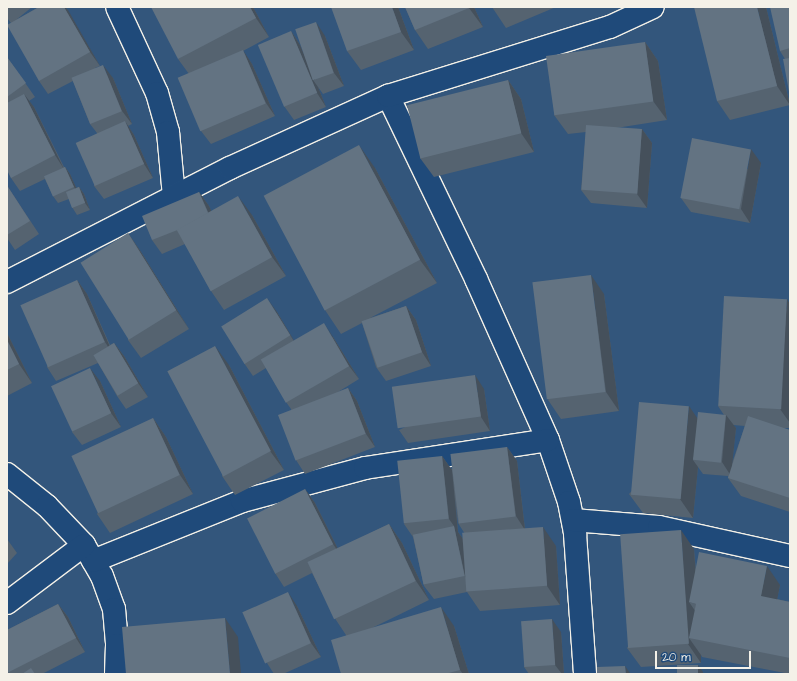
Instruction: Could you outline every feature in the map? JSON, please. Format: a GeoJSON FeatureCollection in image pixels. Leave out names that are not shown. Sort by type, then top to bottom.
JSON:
{"type":"FeatureCollection","features":[{"type":"Feature","properties":{"kind":"street"},"geometry":{"type":"LineString","coordinates":[[117,7],[157,93],[168,132],[174,196]]}},
{"type":"Feature","properties":{"kind":"street"},"geometry":{"type":"LineString","coordinates":[[7,282],[230,168],[388,96],[610,27],[653,7]]}},
{"type":"Feature","properties":{"kind":"street"},"geometry":{"type":"LineString","coordinates":[[388,96],[476,279],[548,440],[573,520],[585,674]]}},
{"type":"Feature","properties":{"kind":"street"},"geometry":{"type":"LineString","coordinates":[[7,603],[89,553],[242,501],[365,468],[548,440]]}},
{"type":"Feature","properties":{"kind":"street"},"geometry":{"type":"LineString","coordinates":[[7,474],[47,506],[89,553],[102,576],[114,609],[117,645],[116,674]]}},
{"type":"Feature","properties":{"kind":"street"},"geometry":{"type":"LineString","coordinates":[[573,520],[659,527],[790,556]]}},
{"type":"Feature","properties":{"kind":"building"},"geometry":{"type":"Polygon","coordinates":[[[39,7],[64,7],[90,52],[39,81],[7,25],[39,7]]]}},
{"type":"Feature","properties":{"kind":"building"},"geometry":{"type":"Polygon","coordinates":[[[151,7],[250,7],[256,18],[178,59],[151,7]]]}},
{"type":"Feature","properties":{"kind":"building"},"geometry":{"type":"Polygon","coordinates":[[[331,7],[392,7],[401,32],[347,51],[331,7]]]}},
{"type":"Feature","properties":{"kind":"building"},"geometry":{"type":"Polygon","coordinates":[[[405,7],[469,7],[469,8],[415,30],[405,7]]]}},
{"type":"Feature","properties":{"kind":"building"},"geometry":{"type":"Polygon","coordinates":[[[694,7],[757,7],[777,86],[717,101],[694,7]]]}},
{"type":"Feature","properties":{"kind":"building"},"geometry":{"type":"Polygon","coordinates":[[[770,7],[790,7],[790,48],[780,51],[770,7]]]}},
{"type":"Feature","properties":{"kind":"building"},"geometry":{"type":"Polygon","coordinates":[[[316,22],[334,73],[313,80],[295,29],[316,22]]]}},
{"type":"Feature","properties":{"kind":"building"},"geometry":{"type":"Polygon","coordinates":[[[291,31],[317,93],[284,107],[258,45],[291,31]]]}},
{"type":"Feature","properties":{"kind":"building"},"geometry":{"type":"Polygon","coordinates":[[[645,42],[653,101],[554,115],[546,56],[645,42]]]}},
{"type":"Feature","properties":{"kind":"building"},"geometry":{"type":"Polygon","coordinates":[[[243,50],[266,103],[200,131],[178,78],[243,50]]]}},
{"type":"Feature","properties":{"kind":"building"},"geometry":{"type":"Polygon","coordinates":[[[7,57],[26,83],[7,97],[7,57]]]}},
{"type":"Feature","properties":{"kind":"building"},"geometry":{"type":"Polygon","coordinates":[[[790,58],[790,97],[783,59],[790,58]]]}},
{"type":"Feature","properties":{"kind":"building"},"geometry":{"type":"Polygon","coordinates":[[[103,65],[122,111],[90,124],[71,78],[103,65]]]}},
{"type":"Feature","properties":{"kind":"building"},"geometry":{"type":"Polygon","coordinates":[[[508,80],[521,133],[420,159],[407,105],[508,80]]]}},
{"type":"Feature","properties":{"kind":"building"},"geometry":{"type":"Polygon","coordinates":[[[24,94],[55,155],[11,178],[7,170],[7,103],[24,94]]]}},
{"type":"Feature","properties":{"kind":"building"},"geometry":{"type":"Polygon","coordinates":[[[125,121],[144,164],[95,186],[76,143],[125,121]]]}},
{"type":"Feature","properties":{"kind":"building"},"geometry":{"type":"Polygon","coordinates":[[[586,125],[642,129],[637,194],[581,190],[586,125]]]}},
{"type":"Feature","properties":{"kind":"building"},"geometry":{"type":"Polygon","coordinates":[[[692,138],[751,149],[739,209],[680,198],[692,138]]]}},
{"type":"Feature","properties":{"kind":"building"},"geometry":{"type":"Polygon","coordinates":[[[359,145],[420,260],[325,310],[264,196],[359,145]]]}},
{"type":"Feature","properties":{"kind":"building"},"geometry":{"type":"Polygon","coordinates":[[[65,167],[74,187],[53,196],[44,176],[65,167]]]}},
{"type":"Feature","properties":{"kind":"building"},"geometry":{"type":"Polygon","coordinates":[[[8,187],[30,221],[7,235],[7,188],[8,187]]]}},
{"type":"Feature","properties":{"kind":"building"},"geometry":{"type":"Polygon","coordinates":[[[79,187],[85,203],[72,208],[66,192],[79,187]]]}},
{"type":"Feature","properties":{"kind":"building"},"geometry":{"type":"Polygon","coordinates":[[[199,192],[208,213],[180,229],[152,240],[142,216],[199,192]]]}},
{"type":"Feature","properties":{"kind":"building"},"geometry":{"type":"Polygon","coordinates":[[[238,196],[272,257],[211,291],[177,230],[238,196]]]}},
{"type":"Feature","properties":{"kind":"building"},"geometry":{"type":"Polygon","coordinates":[[[128,233],[176,310],[129,340],[81,263],[128,233]]]}},
{"type":"Feature","properties":{"kind":"building"},"geometry":{"type":"Polygon","coordinates":[[[591,275],[605,392],[547,399],[532,282],[591,275]]]}},
{"type":"Feature","properties":{"kind":"building"},"geometry":{"type":"Polygon","coordinates":[[[77,280],[105,342],[48,367],[20,305],[77,280]]]}},
{"type":"Feature","properties":{"kind":"building"},"geometry":{"type":"Polygon","coordinates":[[[724,296],[787,299],[781,409],[718,406],[724,296]]]}},
{"type":"Feature","properties":{"kind":"building"},"geometry":{"type":"Polygon","coordinates":[[[267,298],[290,335],[245,364],[221,327],[267,298]]]}},
{"type":"Feature","properties":{"kind":"building"},"geometry":{"type":"Polygon","coordinates":[[[406,306],[422,352],[378,368],[362,321],[406,306]]]}},
{"type":"Feature","properties":{"kind":"building"},"geometry":{"type":"Polygon","coordinates":[[[324,323],[349,366],[286,403],[261,360],[324,323]]]}},
{"type":"Feature","properties":{"kind":"building"},"geometry":{"type":"Polygon","coordinates":[[[7,340],[19,364],[7,370],[7,340]]]}},
{"type":"Feature","properties":{"kind":"building"},"geometry":{"type":"Polygon","coordinates":[[[114,343],[138,383],[118,396],[93,355],[114,343]]]}},
{"type":"Feature","properties":{"kind":"building"},"geometry":{"type":"Polygon","coordinates":[[[215,346],[271,451],[223,476],[167,371],[215,346]]]}},
{"type":"Feature","properties":{"kind":"building"},"geometry":{"type":"Polygon","coordinates":[[[90,368],[111,413],[72,431],[51,386],[90,368]]]}},
{"type":"Feature","properties":{"kind":"building"},"geometry":{"type":"Polygon","coordinates":[[[475,375],[481,417],[398,428],[392,387],[475,375]]]}},
{"type":"Feature","properties":{"kind":"building"},"geometry":{"type":"Polygon","coordinates":[[[348,388],[366,434],[296,461],[278,415],[348,388]]]}},
{"type":"Feature","properties":{"kind":"building"},"geometry":{"type":"Polygon","coordinates":[[[639,402],[689,406],[681,499],[631,495],[639,402]]]}},
{"type":"Feature","properties":{"kind":"building"},"geometry":{"type":"Polygon","coordinates":[[[698,412],[726,415],[721,463],[693,460],[698,412]]]}},
{"type":"Feature","properties":{"kind":"building"},"geometry":{"type":"Polygon","coordinates":[[[748,416],[790,430],[790,498],[728,478],[748,416]]]}},
{"type":"Feature","properties":{"kind":"building"},"geometry":{"type":"Polygon","coordinates":[[[153,418],[180,475],[98,513],[71,456],[153,418]]]}},
{"type":"Feature","properties":{"kind":"building"},"geometry":{"type":"Polygon","coordinates":[[[507,447],[516,516],[459,523],[450,454],[507,447]]]}},
{"type":"Feature","properties":{"kind":"building"},"geometry":{"type":"Polygon","coordinates":[[[442,456],[449,519],[404,523],[397,461],[442,456]]]}},
{"type":"Feature","properties":{"kind":"building"},"geometry":{"type":"Polygon","coordinates":[[[305,489],[333,544],[275,574],[247,519],[305,489]]]}},
{"type":"Feature","properties":{"kind":"building"},"geometry":{"type":"Polygon","coordinates":[[[389,524],[416,581],[334,619],[307,562],[389,524]]]}},
{"type":"Feature","properties":{"kind":"building"},"geometry":{"type":"Polygon","coordinates":[[[454,526],[465,576],[424,585],[413,535],[454,526]]]}},
{"type":"Feature","properties":{"kind":"building"},"geometry":{"type":"Polygon","coordinates":[[[543,527],[547,586],[466,592],[462,533],[543,527]]]}},
{"type":"Feature","properties":{"kind":"building"},"geometry":{"type":"Polygon","coordinates":[[[681,530],[689,644],[628,648],[620,534],[681,530]]]}},
{"type":"Feature","properties":{"kind":"building"},"geometry":{"type":"Polygon","coordinates":[[[699,552],[767,566],[761,596],[790,602],[790,658],[689,638],[696,604],[689,602],[699,552]]]}},
{"type":"Feature","properties":{"kind":"building"},"geometry":{"type":"Polygon","coordinates":[[[288,592],[311,643],[265,663],[242,612],[288,592]]]}},
{"type":"Feature","properties":{"kind":"building"},"geometry":{"type":"Polygon","coordinates":[[[58,604],[76,638],[7,673],[7,630],[58,604]]]}},
{"type":"Feature","properties":{"kind":"building"},"geometry":{"type":"Polygon","coordinates":[[[441,607],[460,670],[445,674],[341,674],[331,640],[441,607]]]}},
{"type":"Feature","properties":{"kind":"building"},"geometry":{"type":"Polygon","coordinates":[[[225,618],[230,674],[126,674],[122,627],[225,618]]]}},
{"type":"Feature","properties":{"kind":"building"},"geometry":{"type":"Polygon","coordinates":[[[552,619],[555,665],[524,667],[521,621],[552,619]]]}},
{"type":"Feature","properties":{"kind":"building"},"geometry":{"type":"Polygon","coordinates":[[[677,665],[698,665],[698,674],[677,674],[677,665]]]}},
{"type":"Feature","properties":{"kind":"building"},"geometry":{"type":"Polygon","coordinates":[[[625,666],[626,674],[597,674],[597,667],[625,666]]]}},
{"type":"Feature","properties":{"kind":"building"},"geometry":{"type":"Polygon","coordinates":[[[31,668],[35,674],[22,674],[31,668]]]}}]}
